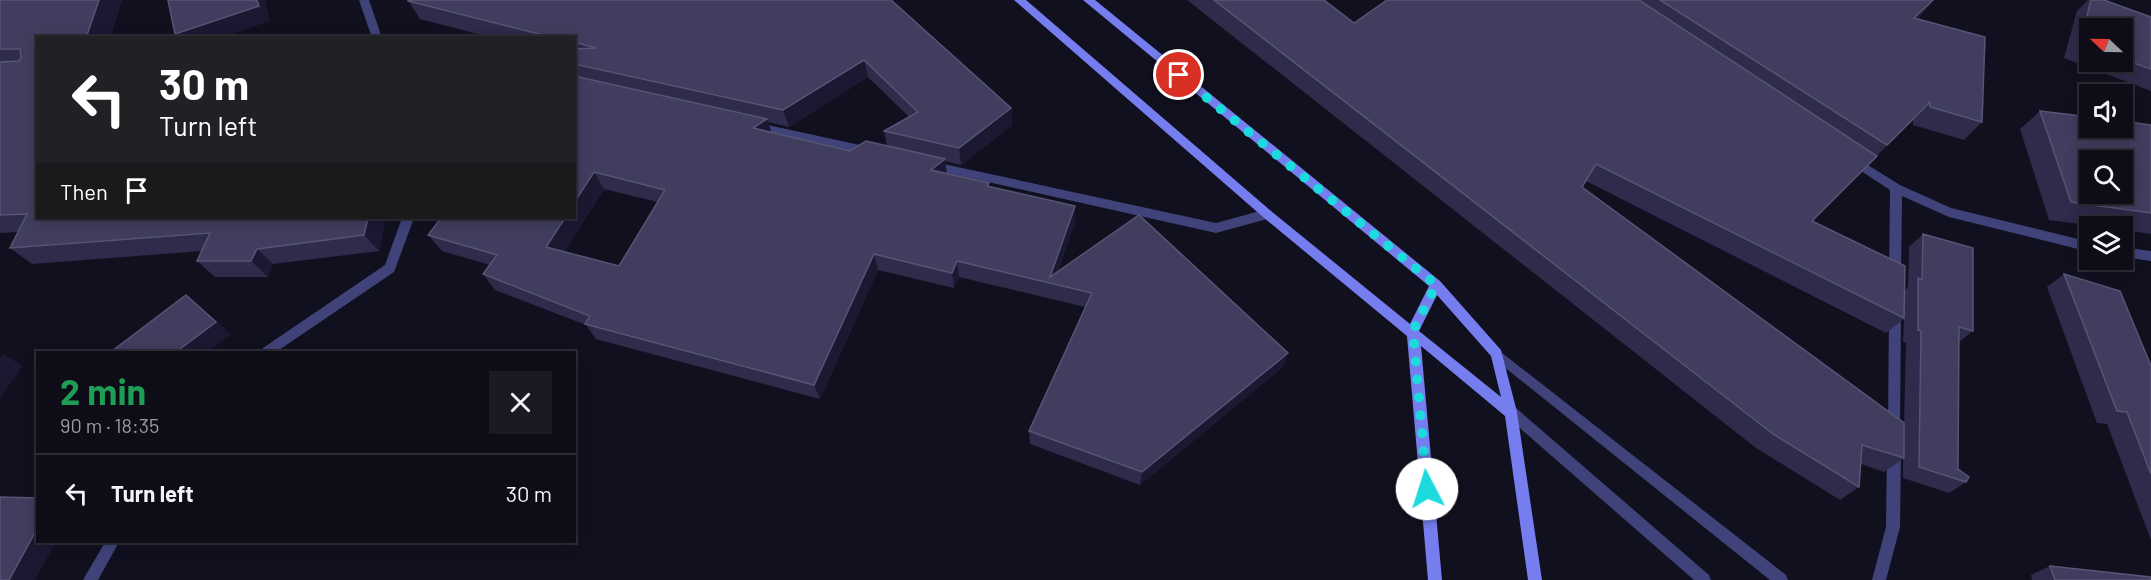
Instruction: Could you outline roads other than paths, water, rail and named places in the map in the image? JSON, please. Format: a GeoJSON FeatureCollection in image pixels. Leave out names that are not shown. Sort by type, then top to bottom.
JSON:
{"type":"FeatureCollection","features":[{"type":"Feature","properties":{"kind":"main road"},"geometry":{"type":"LineString","coordinates":[[1019,0],[1267,214],[1511,412]]}},
{"type":"Feature","properties":{"kind":"main road"},"geometry":{"type":"LineString","coordinates":[[1088,0],[1436,285],[1497,354],[1511,412],[1535,580]]}},
{"type":"Feature","properties":{"kind":"main road"},"geometry":{"type":"LineString","coordinates":[[1435,580],[1413,331],[1436,285]]}},
{"type":"Feature","properties":{"kind":"street"},"geometry":{"type":"LineString","coordinates":[[364,0],[376,36]]}},
{"type":"Feature","properties":{"kind":"street"},"geometry":{"type":"LineString","coordinates":[[738,122],[878,153]]}},
{"type":"Feature","properties":{"kind":"street"},"geometry":{"type":"LineString","coordinates":[[1847,155],[1896,188],[1949,212],[2079,244]]}},
{"type":"Feature","properties":{"kind":"street"},"geometry":{"type":"LineString","coordinates":[[913,161],[1216,228],[1267,214]]}},
{"type":"Feature","properties":{"kind":"street"},"geometry":{"type":"LineString","coordinates":[[1879,580],[1893,527],[1896,188]]}},
{"type":"Feature","properties":{"kind":"street"},"geometry":{"type":"LineString","coordinates":[[268,351],[390,268],[408,219]]}},
{"type":"Feature","properties":{"kind":"street"},"geometry":{"type":"LineString","coordinates":[[2133,254],[2151,256]]}},
{"type":"Feature","properties":{"kind":"street"},"geometry":{"type":"LineString","coordinates":[[1497,354],[1781,580]]}},
{"type":"Feature","properties":{"kind":"street"},"geometry":{"type":"LineString","coordinates":[[1511,412],[1704,580]]}},
{"type":"Feature","properties":{"kind":"street"},"geometry":{"type":"LineString","coordinates":[[90,580],[111,543]]}}]}
